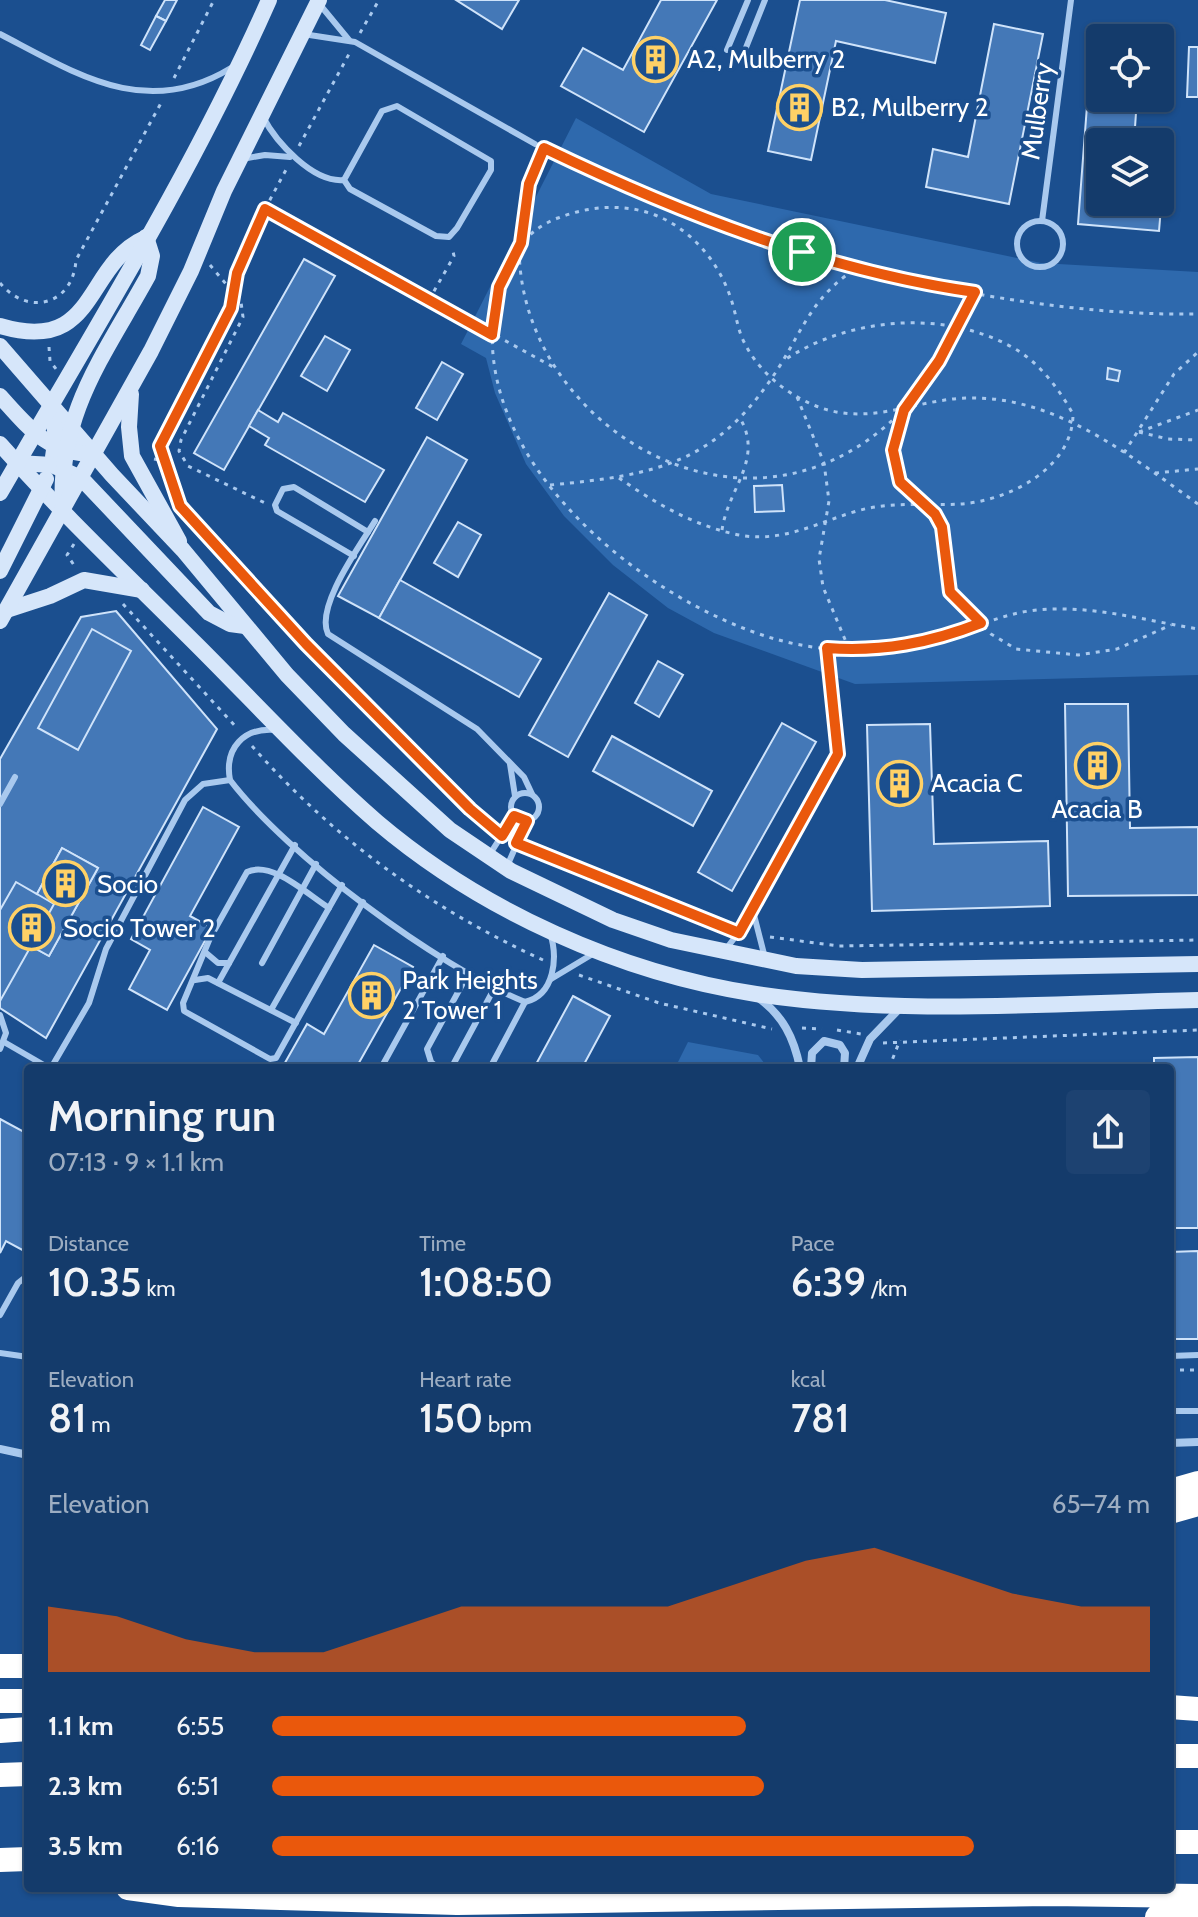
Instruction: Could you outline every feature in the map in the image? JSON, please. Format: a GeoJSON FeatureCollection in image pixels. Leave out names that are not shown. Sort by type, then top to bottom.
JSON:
{"type":"FeatureCollection","features":[{"type":"Feature","properties":{"kind":"highway"},"geometry":{"type":"LineString","coordinates":[[1174,1490],[1198,1483]]}},
{"type":"Feature","properties":{"kind":"highway"},"geometry":{"type":"LineString","coordinates":[[1174,1511],[1198,1504]]}},
{"type":"Feature","properties":{"kind":"highway"},"geometry":{"type":"LineString","coordinates":[[0,1666],[24,1666]]}},
{"type":"Feature","properties":{"kind":"highway"},"geometry":{"type":"LineString","coordinates":[[0,1701],[24,1701]]}},
{"type":"Feature","properties":{"kind":"highway"},"geometry":{"type":"LineString","coordinates":[[1174,1707],[1198,1709]]}},
{"type":"Feature","properties":{"kind":"highway"},"geometry":{"type":"LineString","coordinates":[[0,1731],[24,1729]]}},
{"type":"Feature","properties":{"kind":"highway"},"geometry":{"type":"LineString","coordinates":[[1174,1756],[1198,1756]]}},
{"type":"Feature","properties":{"kind":"highway"},"geometry":{"type":"LineString","coordinates":[[0,1775],[24,1774]]}},
{"type":"Feature","properties":{"kind":"highway"},"geometry":{"type":"LineString","coordinates":[[1174,1842],[1198,1842]]}},
{"type":"Feature","properties":{"kind":"highway"},"geometry":{"type":"LineString","coordinates":[[0,1860],[24,1859]]}},
{"type":"Feature","properties":{"kind":"highway"},"geometry":{"type":"LineString","coordinates":[[157,1892],[430,1902],[1198,1896]]}},
{"type":"Feature","properties":{"kind":"highway"},"geometry":{"type":"LineString","coordinates":[[1157,1917],[1198,1913]]}},
{"type":"Feature","properties":{"kind":"main road"},"geometry":{"type":"LineString","coordinates":[[0,493],[146,237],[241,62],[269,0]]}},
{"type":"Feature","properties":{"kind":"main road"},"geometry":{"type":"LineString","coordinates":[[3,615],[132,386],[318,1]]}},
{"type":"Feature","properties":{"kind":"main road"},"geometry":{"type":"LineString","coordinates":[[0,326],[34,332],[65,323],[90,301],[119,256],[146,237]]}},
{"type":"Feature","properties":{"kind":"main road"},"geometry":{"type":"LineString","coordinates":[[0,571],[58,458],[69,425],[148,276],[152,256],[146,237]]}},
{"type":"Feature","properties":{"kind":"main road"},"geometry":{"type":"LineString","coordinates":[[0,346],[183,550],[245,626],[325,715],[401,789],[511,871],[613,920],[671,940],[767,961],[862,970],[1198,964]]}},
{"type":"Feature","properties":{"kind":"main road"},"geometry":{"type":"LineString","coordinates":[[132,386],[129,427],[132,456],[146,486],[170,519],[183,550]]}},
{"type":"Feature","properties":{"kind":"main road"},"geometry":{"type":"LineString","coordinates":[[0,396],[209,613],[230,624],[245,626]]}},
{"type":"Feature","properties":{"kind":"main road"},"geometry":{"type":"LineString","coordinates":[[51,404],[63,511]]}},
{"type":"Feature","properties":{"kind":"main road"},"geometry":{"type":"LineString","coordinates":[[0,444],[282,731],[376,821],[462,884],[548,930],[669,975],[753,994],[903,1005],[1198,1000]]}},
{"type":"Feature","properties":{"kind":"main road"},"geometry":{"type":"LineString","coordinates":[[18,463],[94,454]]}},
{"type":"Feature","properties":{"kind":"main road"},"geometry":{"type":"LineString","coordinates":[[3,615],[84,580],[143,591]]}},
{"type":"Feature","properties":{"kind":"street"},"geometry":{"type":"LineString","coordinates":[[753,994],[781,1018],[790,1033],[799,1064]]}},
{"type":"Feature","properties":{"kind":"street"},"geometry":{"type":"LineString","coordinates":[[859,1064],[870,1039],[903,1005]]}},
{"type":"Feature","properties":{"kind":"street"},"geometry":{"type":"LineString","coordinates":[[811,1064],[812,1053],[824,1041],[840,1045],[845,1053],[844,1064]]}},
{"type":"Feature","properties":{"kind":"street"},"geometry":{"type":"LineString","coordinates":[[1174,1443],[1198,1442]]}},
{"type":"Feature","properties":{"kind":"street"},"geometry":{"type":"LineString","coordinates":[[0,1449],[24,1454]]}},
{"type":"Feature","properties":{"kind":"lane"},"geometry":{"type":"LineString","coordinates":[[727,50],[748,0]]}},
{"type":"Feature","properties":{"kind":"lane"},"geometry":{"type":"LineString","coordinates":[[743,55],[765,0]]}},
{"type":"Feature","properties":{"kind":"lane"},"geometry":{"type":"LineString","coordinates":[[318,1],[352,41],[535,144]]}},
{"type":"Feature","properties":{"kind":"lane","name":"Mulberry"},"geometry":{"type":"LineString","coordinates":[[1042,221],[1072,2]]}},
{"type":"Feature","properties":{"kind":"lane"},"geometry":{"type":"LineString","coordinates":[[0,34],[81,76],[128,91],[167,91],[206,81],[241,62]]}},
{"type":"Feature","properties":{"kind":"lane"},"geometry":{"type":"LineString","coordinates":[[301,34],[352,41]]}},
{"type":"Feature","properties":{"kind":"lane"},"geometry":{"type":"LineString","coordinates":[[397,106],[491,161],[491,170],[449,237],[436,236],[350,189],[344,180],[382,111],[397,106]]}},
{"type":"Feature","properties":{"kind":"lane"},"geometry":{"type":"LineString","coordinates":[[261,114],[293,157],[333,180],[344,180]]}},
{"type":"Feature","properties":{"kind":"lane"},"geometry":{"type":"LineString","coordinates":[[239,160],[265,155],[293,157]]}},
{"type":"Feature","properties":{"kind":"lane"},"geometry":{"type":"LineString","coordinates":[[1042,221],[1061,233],[1063,248],[1049,265],[1034,267],[1022,258],[1018,236],[1027,225],[1042,221]]}},
{"type":"Feature","properties":{"kind":"lane"},"geometry":{"type":"LineString","coordinates":[[354,556],[275,508],[283,489],[291,486],[368,532]]}},
{"type":"Feature","properties":{"kind":"lane"},"geometry":{"type":"LineString","coordinates":[[375,521],[326,609],[324,626],[328,634],[477,729],[524,777],[539,802],[539,812],[527,821],[516,843],[508,864],[511,871]]}},
{"type":"Feature","properties":{"kind":"lane"},"geometry":{"type":"LineString","coordinates":[[282,731],[255,730],[244,736],[229,756],[230,780],[295,845],[363,902],[443,956],[525,1002]]}},
{"type":"Feature","properties":{"kind":"lane"},"geometry":{"type":"LineString","coordinates":[[510,764],[515,796]]}},
{"type":"Feature","properties":{"kind":"lane"},"geometry":{"type":"LineString","coordinates":[[0,804],[15,777]]}},
{"type":"Feature","properties":{"kind":"lane"},"geometry":{"type":"LineString","coordinates":[[52,1064],[89,1003],[106,949],[185,800],[203,784],[230,780]]}},
{"type":"Feature","properties":{"kind":"lane"},"geometry":{"type":"LineString","coordinates":[[724,952],[753,911],[825,781]]}},
{"type":"Feature","properties":{"kind":"lane"},"geometry":{"type":"LineString","coordinates":[[489,856],[514,816],[510,803],[523,792],[532,794]]}},
{"type":"Feature","properties":{"kind":"lane"},"geometry":{"type":"LineString","coordinates":[[514,816],[527,821]]}},
{"type":"Feature","properties":{"kind":"lane"},"geometry":{"type":"LineString","coordinates":[[218,983],[276,874],[295,845]]}},
{"type":"Feature","properties":{"kind":"lane"},"geometry":{"type":"LineString","coordinates":[[262,963],[316,864]]}},
{"type":"Feature","properties":{"kind":"lane"},"geometry":{"type":"LineString","coordinates":[[329,908],[276,874],[259,868],[242,877],[183,1003],[187,1014],[270,1059],[279,1056],[363,902]]}},
{"type":"Feature","properties":{"kind":"lane"},"geometry":{"type":"LineString","coordinates":[[271,1010],[342,885]]}},
{"type":"Feature","properties":{"kind":"lane"},"geometry":{"type":"LineString","coordinates":[[753,911],[757,935],[767,961]]}},
{"type":"Feature","properties":{"kind":"lane"},"geometry":{"type":"LineString","coordinates":[[548,930],[554,964],[551,979]]}},
{"type":"Feature","properties":{"kind":"lane"},"geometry":{"type":"LineString","coordinates":[[492,1064],[525,1002],[536,998],[551,979],[598,951]]}},
{"type":"Feature","properties":{"kind":"lane"},"geometry":{"type":"LineString","coordinates":[[205,952],[218,963],[229,963]]}},
{"type":"Feature","properties":{"kind":"lane"},"geometry":{"type":"LineString","coordinates":[[383,1064],[443,956]]}},
{"type":"Feature","properties":{"kind":"lane"},"geometry":{"type":"LineString","coordinates":[[433,1064],[427,1049],[469,972]]}},
{"type":"Feature","properties":{"kind":"lane"},"geometry":{"type":"LineString","coordinates":[[193,981],[204,977],[296,1023]]}},
{"type":"Feature","properties":{"kind":"lane"},"geometry":{"type":"LineString","coordinates":[[454,1063],[495,987]]}},
{"type":"Feature","properties":{"kind":"lane"},"geometry":{"type":"LineString","coordinates":[[0,1015],[5,1024],[2,1046],[41,1064]]}},
{"type":"Feature","properties":{"kind":"lane"},"geometry":{"type":"LineString","coordinates":[[0,1315],[18,1283],[24,1278]]}},
{"type":"Feature","properties":{"kind":"lane"},"geometry":{"type":"LineString","coordinates":[[0,1353],[24,1356]]}},
{"type":"Feature","properties":{"kind":"lane"},"geometry":{"type":"LineString","coordinates":[[1174,1356],[1198,1355]]}},
{"type":"Feature","properties":{"kind":"lane"},"geometry":{"type":"LineString","coordinates":[[1174,1411],[1198,1411]]}},
{"type":"Feature","properties":{"kind":"path"},"geometry":{"type":"LineString","coordinates":[[0,283],[15,298],[33,304],[50,302],[63,294],[73,280],[76,260],[214,0]]}},
{"type":"Feature","properties":{"kind":"path"},"geometry":{"type":"LineString","coordinates":[[379,0],[352,41],[265,209],[237,273],[231,308],[160,446],[180,506],[306,644],[470,809],[502,836]]}},
{"type":"Feature","properties":{"kind":"path"},"geometry":{"type":"LineString","coordinates":[[535,144],[649,199],[802,252],[941,287],[1117,311],[1198,314]]}},
{"type":"Feature","properties":{"kind":"path"},"geometry":{"type":"LineString","coordinates":[[544,148],[529,184],[521,243],[521,274],[537,331],[558,370],[591,411],[615,433],[671,466],[709,476],[742,478],[787,474],[824,463],[853,449],[904,410],[939,361],[975,292]]}},
{"type":"Feature","properties":{"kind":"path"},"geometry":{"type":"LineString","coordinates":[[265,209],[558,370]]}},
{"type":"Feature","properties":{"kind":"path"},"geometry":{"type":"LineString","coordinates":[[1198,505],[1124,453],[1073,423],[1047,412],[991,398],[933,402],[884,415],[838,413],[797,397],[771,378],[745,344],[724,280],[712,260],[678,227],[633,209],[589,209],[547,222],[521,243],[499,287],[492,335],[501,391],[512,420],[550,485],[613,554],[671,593],[739,627],[776,639],[849,650],[917,644],[1007,614],[1061,608],[1088,609],[1198,629]]}},
{"type":"Feature","properties":{"kind":"path"},"geometry":{"type":"LineString","coordinates":[[429,300],[454,256],[449,237]]}},
{"type":"Feature","properties":{"kind":"path"},"geometry":{"type":"LineString","coordinates":[[199,251],[234,292],[243,310],[241,324],[181,440],[179,451],[188,466],[275,508]]}},
{"type":"Feature","properties":{"kind":"path"},"geometry":{"type":"LineString","coordinates":[[550,485],[619,478],[671,466],[703,448],[740,418],[783,361],[806,315],[821,296],[860,266]]}},
{"type":"Feature","properties":{"kind":"path"},"geometry":{"type":"LineString","coordinates":[[619,478],[666,508],[722,530],[745,536],[782,535],[857,511],[923,504],[962,504],[986,499],[1028,482],[1051,466],[1065,448],[1073,423],[1073,414],[1060,392],[1019,351],[991,337],[957,327],[888,323],[857,329],[801,348],[783,361]]}},
{"type":"Feature","properties":{"kind":"path"},"geometry":{"type":"LineString","coordinates":[[1124,453],[1174,374],[1198,352]]}},
{"type":"Feature","properties":{"kind":"path"},"geometry":{"type":"LineString","coordinates":[[797,397],[824,463],[829,501],[819,559],[823,587],[849,650]]}},
{"type":"Feature","properties":{"kind":"path"},"geometry":{"type":"LineString","coordinates":[[904,410],[893,450],[894,466],[900,482],[942,527],[950,592],[981,623],[1016,649],[1078,655],[1117,649],[1171,625]]}},
{"type":"Feature","properties":{"kind":"path"},"geometry":{"type":"LineString","coordinates":[[1139,432],[1198,410]]}},
{"type":"Feature","properties":{"kind":"path"},"geometry":{"type":"LineString","coordinates":[[722,530],[726,508],[742,478],[750,448],[740,418]]}},
{"type":"Feature","properties":{"kind":"path"},"geometry":{"type":"LineString","coordinates":[[1139,432],[1168,439],[1198,440]]}},
{"type":"Feature","properties":{"kind":"path"},"geometry":{"type":"LineString","coordinates":[[132,456],[164,461]]}},
{"type":"Feature","properties":{"kind":"path"},"geometry":{"type":"LineString","coordinates":[[1155,473],[1198,469]]}},
{"type":"Feature","properties":{"kind":"path"},"geometry":{"type":"LineString","coordinates":[[119,600],[320,816],[385,869],[434,903],[554,964]]}},
{"type":"Feature","properties":{"kind":"path"},"geometry":{"type":"LineString","coordinates":[[825,781],[838,754],[827,648]]}},
{"type":"Feature","properties":{"kind":"path"},"geometry":{"type":"LineString","coordinates":[[516,843],[739,933]]}},
{"type":"Feature","properties":{"kind":"path"},"geometry":{"type":"LineString","coordinates":[[757,935],[839,946],[1198,940]]}},
{"type":"Feature","properties":{"kind":"path"},"geometry":{"type":"LineString","coordinates":[[891,1064],[900,1040]]}},
{"type":"Feature","properties":{"kind":"path"},"geometry":{"type":"LineString","coordinates":[[1174,1370],[1198,1370]]}},
{"type":"Feature","properties":{"kind":"shaded area"},"geometry":{"type":"Polygon","coordinates":[[[576,118],[711,194],[1041,263],[1198,272],[1198,675],[855,684],[714,633],[668,608],[613,565],[564,516],[526,464],[495,393],[486,358],[461,344],[576,118]]]}},
{"type":"Feature","properties":{"kind":"shaded area"},"geometry":{"type":"Polygon","coordinates":[[[688,1042],[758,1055],[765,1064],[677,1064],[688,1042]]]}},
{"type":"Feature","properties":{"kind":"building"},"geometry":{"type":"Polygon","coordinates":[[[165,0],[177,0],[166,21],[156,16],[165,0]]]}},
{"type":"Feature","properties":{"kind":"building"},"geometry":{"type":"Polygon","coordinates":[[[456,0],[519,0],[502,29],[456,0]]]}},
{"type":"Feature","properties":{"kind":"building","name":"A2, Mulberry 2"},"geometry":{"type":"Polygon","coordinates":[[[661,0],[717,0],[644,132],[561,86],[583,48],[623,70],[661,0]]]}},
{"type":"Feature","properties":{"kind":"building","name":"B2, Mulberry 2"},"geometry":{"type":"Polygon","coordinates":[[[800,0],[885,0],[946,13],[935,63],[836,41],[811,160],[768,151],[800,0]]]}},
{"type":"Feature","properties":{"kind":"building"},"geometry":{"type":"Polygon","coordinates":[[[156,16],[166,21],[150,50],[141,45],[156,16]]]}},
{"type":"Feature","properties":{"kind":"building"},"geometry":{"type":"Polygon","coordinates":[[[994,24],[1043,34],[1009,204],[926,187],[933,149],[968,157],[994,24]]]}},
{"type":"Feature","properties":{"kind":"building"},"geometry":{"type":"Polygon","coordinates":[[[1189,47],[1198,47],[1198,97],[1187,97],[1189,47]]]}},
{"type":"Feature","properties":{"kind":"building"},"geometry":{"type":"Polygon","coordinates":[[[1087,112],[1136,112],[1135,128],[1086,128],[1086,216],[1160,216],[1159,231],[1078,224],[1087,112]]]}},
{"type":"Feature","properties":{"kind":"building"},"geometry":{"type":"Polygon","coordinates":[[[304,259],[335,276],[224,470],[194,453],[304,259]]]}},
{"type":"Feature","properties":{"kind":"building"},"geometry":{"type":"Polygon","coordinates":[[[325,336],[350,350],[327,391],[301,376],[325,336]]]}},
{"type":"Feature","properties":{"kind":"building"},"geometry":{"type":"Polygon","coordinates":[[[442,362],[463,374],[437,420],[416,408],[442,362]]]}},
{"type":"Feature","properties":{"kind":"building"},"geometry":{"type":"Polygon","coordinates":[[[1108,368],[1120,371],[1118,381],[1107,379],[1108,368]]]}},
{"type":"Feature","properties":{"kind":"building"},"geometry":{"type":"Polygon","coordinates":[[[258,410],[278,422],[283,413],[384,470],[365,502],[265,445],[269,438],[249,426],[258,410]]]}},
{"type":"Feature","properties":{"kind":"building"},"geometry":{"type":"Polygon","coordinates":[[[427,437],[467,460],[379,618],[338,596],[427,437]]]}},
{"type":"Feature","properties":{"kind":"building"},"geometry":{"type":"Polygon","coordinates":[[[782,485],[784,511],[755,512],[754,486],[782,485]]]}},
{"type":"Feature","properties":{"kind":"building"},"geometry":{"type":"Polygon","coordinates":[[[458,522],[481,535],[458,577],[434,563],[458,522]]]}},
{"type":"Feature","properties":{"kind":"building"},"geometry":{"type":"Polygon","coordinates":[[[400,580],[541,659],[519,697],[379,618],[400,580]]]}},
{"type":"Feature","properties":{"kind":"building"},"geometry":{"type":"Polygon","coordinates":[[[609,593],[647,615],[568,757],[529,735],[609,593]]]}},
{"type":"Feature","properties":{"kind":"building","name":"Socio"},"geometry":{"type":"Polygon","coordinates":[[[116,611],[217,729],[46,1038],[0,1008],[0,759],[81,617],[116,611]]]}},
{"type":"Feature","properties":{"kind":"building"},"geometry":{"type":"Polygon","coordinates":[[[92,629],[131,651],[78,750],[38,728],[92,629]]]}},
{"type":"Feature","properties":{"kind":"building"},"geometry":{"type":"Polygon","coordinates":[[[658,661],[683,675],[659,717],[635,703],[658,661]]]}},
{"type":"Feature","properties":{"kind":"building","name":"Acacia B"},"geometry":{"type":"Polygon","coordinates":[[[1065,704],[1128,704],[1130,828],[1198,827],[1198,895],[1068,896],[1065,704]]]}},
{"type":"Feature","properties":{"kind":"building"},"geometry":{"type":"Polygon","coordinates":[[[782,723],[816,742],[732,891],[698,872],[782,723]]]}},
{"type":"Feature","properties":{"kind":"building","name":"Acacia C"},"geometry":{"type":"Polygon","coordinates":[[[930,724],[934,844],[1048,841],[1050,906],[872,911],[867,725],[930,724]]]}},
{"type":"Feature","properties":{"kind":"building"},"geometry":{"type":"Polygon","coordinates":[[[612,736],[712,791],[693,826],[593,771],[612,736]]]}},
{"type":"Feature","properties":{"kind":"building"},"geometry":{"type":"Polygon","coordinates":[[[203,807],[239,827],[190,916],[212,928],[167,1010],[129,989],[150,950],[131,939],[203,807]]]}},
{"type":"Feature","properties":{"kind":"building","name":"Socio Tower 2"},"geometry":{"type":"Polygon","coordinates":[[[62,848],[98,868],[49,956],[31,946],[0,1001],[0,910],[16,882],[37,894],[62,848]]]}},
{"type":"Feature","properties":{"kind":"building"},"geometry":{"type":"Polygon","coordinates":[[[62,848],[98,868],[49,956],[31,946],[54,904],[37,894],[62,848]]]}},
{"type":"Feature","properties":{"kind":"building","name":"Park Heights 2 Tower 1"},"geometry":{"type":"Polygon","coordinates":[[[374,945],[413,967],[358,1064],[284,1064],[307,1024],[324,1034],[374,945]]]}},
{"type":"Feature","properties":{"kind":"building"},"geometry":{"type":"Polygon","coordinates":[[[573,996],[610,1016],[584,1064],[536,1064],[573,996]]]}},
{"type":"Feature","properties":{"kind":"building"},"geometry":{"type":"Polygon","coordinates":[[[1198,1057],[1198,1228],[1174,1228],[1174,1064],[1154,1064],[1154,1058],[1198,1057]]]}},
{"type":"Feature","properties":{"kind":"building"},"geometry":{"type":"Polygon","coordinates":[[[0,1119],[24,1132],[24,1251],[6,1241],[0,1253],[0,1119]]]}},
{"type":"Feature","properties":{"kind":"building"},"geometry":{"type":"Polygon","coordinates":[[[1198,1251],[1198,1339],[1174,1339],[1174,1252],[1198,1251]]]}},
{"type":"Feature","properties":{"kind":"place","name":"A2, Mulberry 2"},"geometry":{"type":"Point","coordinates":[656,59]}},
{"type":"Feature","properties":{"kind":"place","name":"B2, Mulberry 2"},"geometry":{"type":"Point","coordinates":[800,107]}},
{"type":"Feature","properties":{"kind":"place","name":"Acacia B"},"geometry":{"type":"Point","coordinates":[1097,766]}},
{"type":"Feature","properties":{"kind":"place","name":"Acacia C"},"geometry":{"type":"Point","coordinates":[900,783]}},
{"type":"Feature","properties":{"kind":"place","name":"Socio"},"geometry":{"type":"Point","coordinates":[66,884]}},
{"type":"Feature","properties":{"kind":"place","name":"Socio Tower 2"},"geometry":{"type":"Point","coordinates":[32,928]}},
{"type":"Feature","properties":{"kind":"place","name":"Park Heights 2 Tower 1"},"geometry":{"type":"Point","coordinates":[371,995]}},
{"type":"Feature","properties":{"kind":"route"},"geometry":{"type":"LineString","coordinates":[[544,148],[649,199],[802,252],[941,287],[975,292],[939,361],[904,410],[893,450],[894,466],[900,482],[910,495],[935,514],[942,527],[950,592],[981,623],[950,636],[917,644],[883,649],[827,648],[838,754],[739,933],[516,843],[527,821],[514,816],[502,836],[470,809],[306,644],[180,506],[160,446],[231,308],[237,273],[265,209],[492,335],[499,287],[508,263],[521,243],[529,184],[544,148]]}}]}
